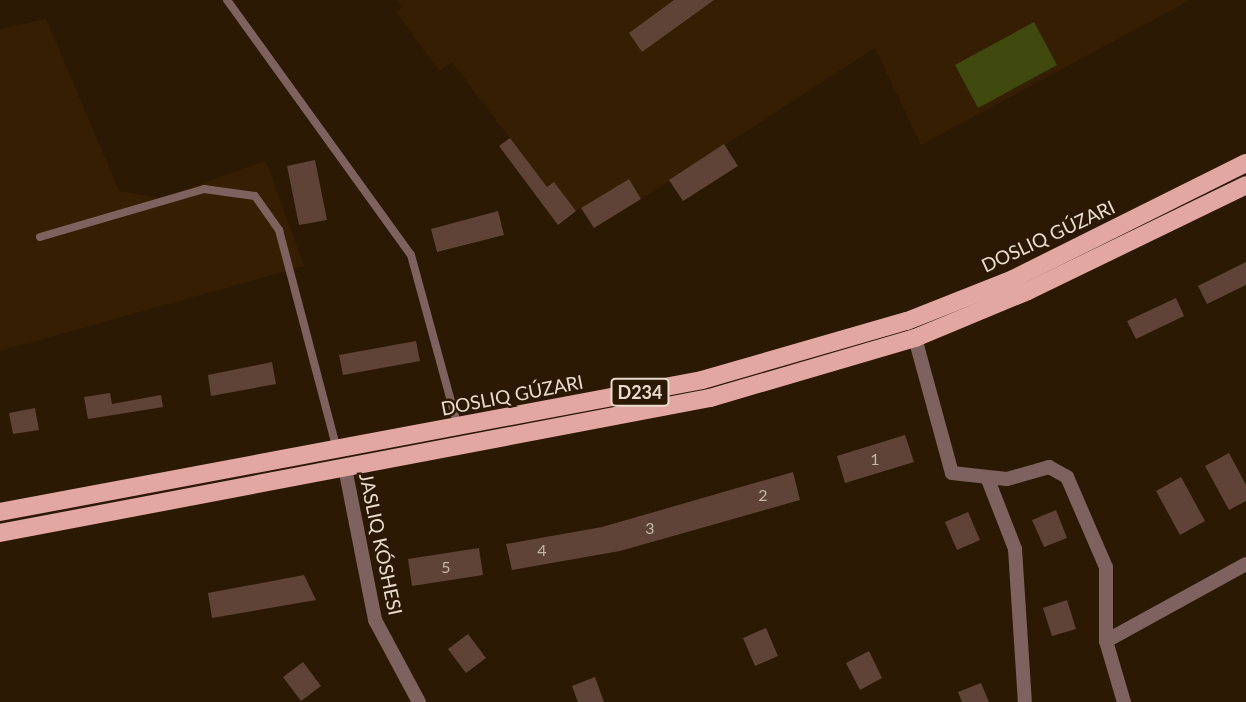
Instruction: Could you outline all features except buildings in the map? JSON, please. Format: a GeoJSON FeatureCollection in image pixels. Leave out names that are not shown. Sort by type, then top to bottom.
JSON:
{"type":"FeatureCollection","features":[{"type":"Feature","properties":{"kind":"main road","name":"D234"},"geometry":{"type":"LineString","coordinates":[[0,512],[173,477],[337,450],[702,380],[907,321],[1013,279],[1246,163]]}},
{"type":"Feature","properties":{"kind":"main road","name":"D234"},"geometry":{"type":"LineString","coordinates":[[0,533],[176,497],[345,468],[710,398],[915,338],[1028,291],[1246,185]]}},
{"type":"Feature","properties":{"kind":"main road"},"geometry":{"type":"LineString","coordinates":[[173,477],[176,497]]}},
{"type":"Feature","properties":{"kind":"street"},"geometry":{"type":"LineString","coordinates":[[915,338],[952,473],[1007,480],[1049,467],[1067,477],[1106,567],[1106,641],[1124,702]]}},
{"type":"Feature","properties":{"kind":"street"},"geometry":{"type":"LineString","coordinates":[[345,468],[374,620],[419,702]]}},
{"type":"Feature","properties":{"kind":"street"},"geometry":{"type":"LineString","coordinates":[[988,477],[1015,549],[1025,702]]}},
{"type":"Feature","properties":{"kind":"street"},"geometry":{"type":"LineString","coordinates":[[1106,641],[1246,564]]}},
{"type":"Feature","properties":{"kind":"lane"},"geometry":{"type":"LineString","coordinates":[[227,0],[411,256],[458,427]]}},
{"type":"Feature","properties":{"kind":"lane"},"geometry":{"type":"LineString","coordinates":[[40,237],[204,189],[255,195],[279,230],[337,450]]}},
{"type":"Feature","properties":{"kind":"shaded area"},"geometry":{"type":"Polygon","coordinates":[[[397,0],[1190,0],[921,145],[875,48],[641,199],[629,179],[576,211],[547,187],[452,62],[439,71],[396,12],[402,7],[397,0]]]}},
{"type":"Feature","properties":{"kind":"shaded area"},"geometry":{"type":"Polygon","coordinates":[[[46,19],[119,191],[160,198],[266,161],[304,266],[0,351],[0,29],[46,19]]]}},
{"type":"Feature","properties":{"kind":"green space"},"geometry":{"type":"Polygon","coordinates":[[[1034,22],[1057,65],[978,108],[955,65],[1034,22]]]}}]}
